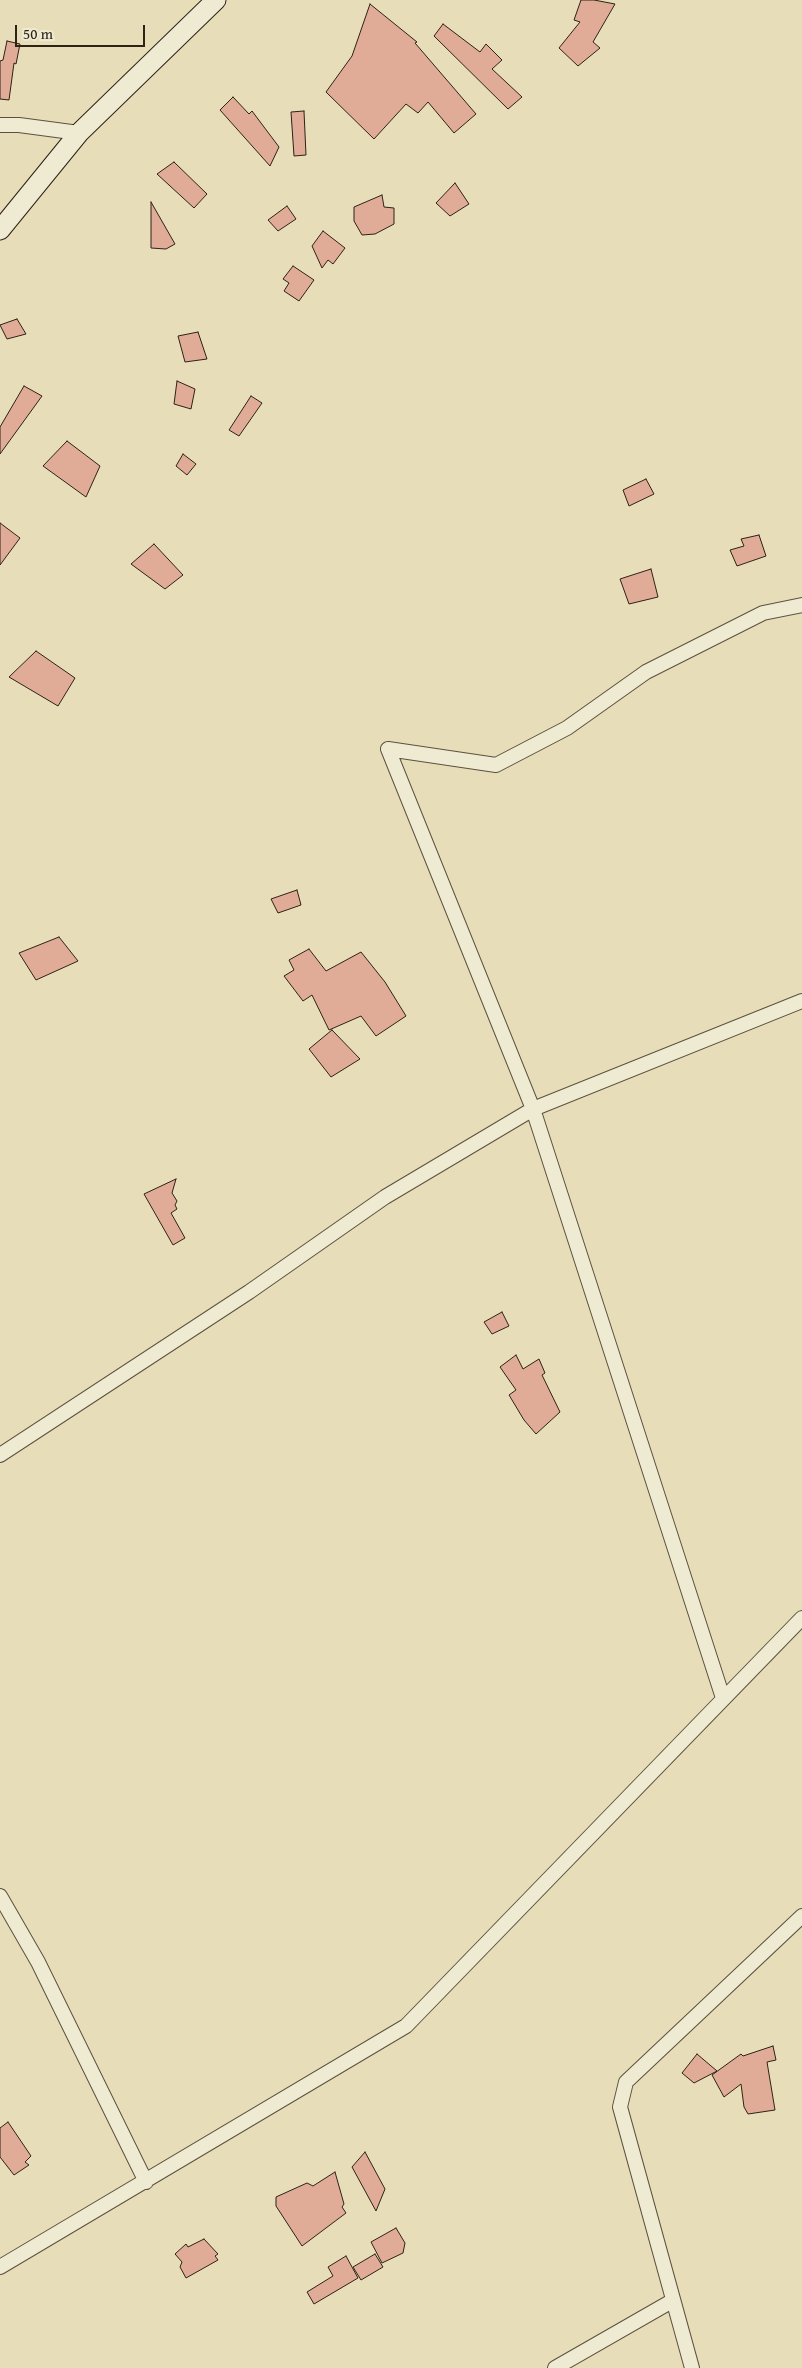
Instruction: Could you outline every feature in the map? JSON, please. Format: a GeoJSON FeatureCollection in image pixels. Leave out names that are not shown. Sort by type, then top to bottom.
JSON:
{"type":"FeatureCollection","features":[{"type":"Feature","properties":{"kind":"main road"},"geometry":{"type":"LineString","coordinates":[[0,230],[79,133],[216,0]]}},
{"type":"Feature","properties":{"kind":"street"},"geometry":{"type":"LineString","coordinates":[[0,125],[19,125],[79,133]]}},
{"type":"Feature","properties":{"kind":"street"},"geometry":{"type":"LineString","coordinates":[[723,1698],[533,1109],[388,749],[496,765],[567,728],[646,672],[763,613],[802,606]]}},
{"type":"Feature","properties":{"kind":"street"},"geometry":{"type":"LineString","coordinates":[[0,1455],[249,1292],[385,1197],[533,1109],[802,1001]]}},
{"type":"Feature","properties":{"kind":"street"},"geometry":{"type":"LineString","coordinates":[[0,2267],[406,2026],[802,1618]]}},
{"type":"Feature","properties":{"kind":"street"},"geometry":{"type":"LineString","coordinates":[[0,1896],[38,1962],[146,2182]]}},
{"type":"Feature","properties":{"kind":"street"},"geometry":{"type":"LineString","coordinates":[[692,2368],[620,2107],[626,2082],[802,1916]]}},
{"type":"Feature","properties":{"kind":"street"},"geometry":{"type":"LineString","coordinates":[[555,2368],[672,2301]]}},
{"type":"Feature","properties":{"kind":"building"},"geometry":{"type":"Polygon","coordinates":[[[581,0],[594,0],[615,4],[593,42],[600,48],[578,66],[559,48],[580,22],[574,20],[581,0]]]}},
{"type":"Feature","properties":{"kind":"building"},"geometry":{"type":"Polygon","coordinates":[[[370,4],[417,42],[415,43],[476,114],[454,133],[428,102],[418,113],[406,104],[374,139],[326,92],[352,56],[370,4]]]}},
{"type":"Feature","properties":{"kind":"building"},"geometry":{"type":"Polygon","coordinates":[[[443,24],[480,52],[486,44],[502,60],[492,69],[522,97],[508,109],[434,36],[443,24]]]}},
{"type":"Feature","properties":{"kind":"building"},"geometry":{"type":"Polygon","coordinates":[[[7,41],[20,44],[16,64],[14,63],[9,100],[0,99],[0,61],[3,60],[7,41]]]}},
{"type":"Feature","properties":{"kind":"building"},"geometry":{"type":"Polygon","coordinates":[[[233,97],[249,114],[252,111],[279,147],[270,166],[220,110],[233,97]]]}},
{"type":"Feature","properties":{"kind":"building"},"geometry":{"type":"Polygon","coordinates":[[[304,111],[306,155],[294,156],[291,112],[304,111]]]}},
{"type":"Feature","properties":{"kind":"building"},"geometry":{"type":"Polygon","coordinates":[[[174,162],[207,194],[194,208],[157,174],[174,162]]]}},
{"type":"Feature","properties":{"kind":"building"},"geometry":{"type":"Polygon","coordinates":[[[455,183],[469,204],[450,216],[436,203],[455,183]]]}},
{"type":"Feature","properties":{"kind":"building"},"geometry":{"type":"Polygon","coordinates":[[[382,195],[384,207],[394,208],[394,224],[375,234],[362,235],[354,221],[354,207],[382,195]]]}},
{"type":"Feature","properties":{"kind":"building"},"geometry":{"type":"Polygon","coordinates":[[[151,202],[175,244],[166,249],[151,248],[151,202]]]}},
{"type":"Feature","properties":{"kind":"building"},"geometry":{"type":"Polygon","coordinates":[[[287,206],[296,219],[278,231],[268,220],[287,206]]]}},
{"type":"Feature","properties":{"kind":"building"},"geometry":{"type":"Polygon","coordinates":[[[323,231],[345,248],[333,264],[328,260],[322,268],[312,246],[323,231]]]}},
{"type":"Feature","properties":{"kind":"building"},"geometry":{"type":"Polygon","coordinates":[[[293,266],[314,280],[299,301],[284,291],[289,283],[283,279],[293,266]]]}},
{"type":"Feature","properties":{"kind":"building"},"geometry":{"type":"Polygon","coordinates":[[[17,319],[26,334],[7,339],[0,325],[17,319]]]}},
{"type":"Feature","properties":{"kind":"building"},"geometry":{"type":"Polygon","coordinates":[[[198,332],[207,359],[185,362],[178,336],[198,332]]]}},
{"type":"Feature","properties":{"kind":"building"},"geometry":{"type":"Polygon","coordinates":[[[177,381],[195,389],[191,409],[174,404],[177,381]]]}},
{"type":"Feature","properties":{"kind":"building"},"geometry":{"type":"Polygon","coordinates":[[[24,386],[42,396],[0,454],[0,427],[24,386]]]}},
{"type":"Feature","properties":{"kind":"building"},"geometry":{"type":"Polygon","coordinates":[[[251,396],[262,403],[239,436],[229,430],[251,396]]]}},
{"type":"Feature","properties":{"kind":"building"},"geometry":{"type":"Polygon","coordinates":[[[67,441],[100,466],[86,497],[43,466],[67,441]]]}},
{"type":"Feature","properties":{"kind":"building"},"geometry":{"type":"Polygon","coordinates":[[[183,454],[196,464],[187,475],[176,466],[183,454]]]}},
{"type":"Feature","properties":{"kind":"building"},"geometry":{"type":"Polygon","coordinates":[[[646,479],[654,494],[629,506],[623,490],[646,479]]]}},
{"type":"Feature","properties":{"kind":"building"},"geometry":{"type":"Polygon","coordinates":[[[0,523],[20,538],[0,565],[0,523]]]}},
{"type":"Feature","properties":{"kind":"building"},"geometry":{"type":"Polygon","coordinates":[[[759,535],[766,556],[737,566],[730,550],[744,546],[741,539],[759,535]]]}},
{"type":"Feature","properties":{"kind":"building"},"geometry":{"type":"Polygon","coordinates":[[[154,544],[183,575],[165,589],[131,564],[154,544]]]}},
{"type":"Feature","properties":{"kind":"building"},"geometry":{"type":"Polygon","coordinates":[[[651,569],[658,597],[629,604],[620,579],[651,569]]]}},
{"type":"Feature","properties":{"kind":"building"},"geometry":{"type":"Polygon","coordinates":[[[36,651],[75,678],[58,706],[9,677],[36,651]]]}},
{"type":"Feature","properties":{"kind":"building"},"geometry":{"type":"Polygon","coordinates":[[[297,890],[301,905],[278,913],[271,899],[297,890]]]}},
{"type":"Feature","properties":{"kind":"building"},"geometry":{"type":"Polygon","coordinates":[[[59,937],[78,961],[36,980],[19,953],[59,937]]]}},
{"type":"Feature","properties":{"kind":"building"},"geometry":{"type":"Polygon","coordinates":[[[309,949],[326,971],[361,952],[385,982],[406,1016],[376,1036],[361,1016],[329,1030],[312,995],[303,1001],[284,976],[294,970],[289,960],[309,949]]]}},
{"type":"Feature","properties":{"kind":"building"},"geometry":{"type":"Polygon","coordinates":[[[332,1030],[360,1059],[331,1077],[309,1049],[332,1030]]]}},
{"type":"Feature","properties":{"kind":"building"},"geometry":{"type":"Polygon","coordinates":[[[176,1179],[172,1193],[177,1201],[175,1205],[177,1209],[171,1213],[185,1238],[173,1245],[144,1194],[176,1179]]]}},
{"type":"Feature","properties":{"kind":"building"},"geometry":{"type":"Polygon","coordinates":[[[502,1312],[509,1326],[492,1334],[484,1322],[502,1312]]]}},
{"type":"Feature","properties":{"kind":"building"},"geometry":{"type":"Polygon","coordinates":[[[516,1355],[523,1369],[539,1359],[545,1373],[542,1375],[560,1412],[536,1434],[524,1420],[509,1395],[516,1390],[500,1367],[516,1355]]]}},
{"type":"Feature","properties":{"kind":"building"},"geometry":{"type":"Polygon","coordinates":[[[773,2046],[776,2060],[767,2062],[775,2110],[748,2114],[744,2107],[741,2084],[724,2097],[712,2075],[741,2054],[743,2056],[773,2046]]]}},
{"type":"Feature","properties":{"kind":"building"},"geometry":{"type":"Polygon","coordinates":[[[697,2054],[717,2071],[694,2083],[682,2073],[697,2054]]]}},
{"type":"Feature","properties":{"kind":"building"},"geometry":{"type":"Polygon","coordinates":[[[8,2122],[31,2156],[25,2162],[29,2165],[14,2175],[0,2157],[0,2128],[8,2122]]]}},
{"type":"Feature","properties":{"kind":"building"},"geometry":{"type":"Polygon","coordinates":[[[365,2152],[385,2189],[376,2211],[352,2167],[365,2152]]]}},
{"type":"Feature","properties":{"kind":"building"},"geometry":{"type":"Polygon","coordinates":[[[335,2172],[344,2204],[342,2207],[346,2213],[302,2246],[276,2206],[276,2197],[307,2183],[313,2186],[335,2172]]]}},
{"type":"Feature","properties":{"kind":"building"},"geometry":{"type":"Polygon","coordinates":[[[396,2228],[405,2243],[403,2253],[382,2263],[371,2242],[396,2228]]]}},
{"type":"Feature","properties":{"kind":"building"},"geometry":{"type":"Polygon","coordinates":[[[204,2239],[218,2254],[215,2256],[218,2260],[186,2278],[180,2267],[182,2262],[175,2254],[186,2244],[188,2247],[204,2239]]]}},
{"type":"Feature","properties":{"kind":"building"},"geometry":{"type":"Polygon","coordinates":[[[375,2254],[383,2267],[361,2280],[353,2267],[375,2254]]]}},
{"type":"Feature","properties":{"kind":"building"},"geometry":{"type":"Polygon","coordinates":[[[346,2256],[358,2278],[314,2304],[307,2292],[333,2276],[328,2267],[346,2256]]]}}]}
